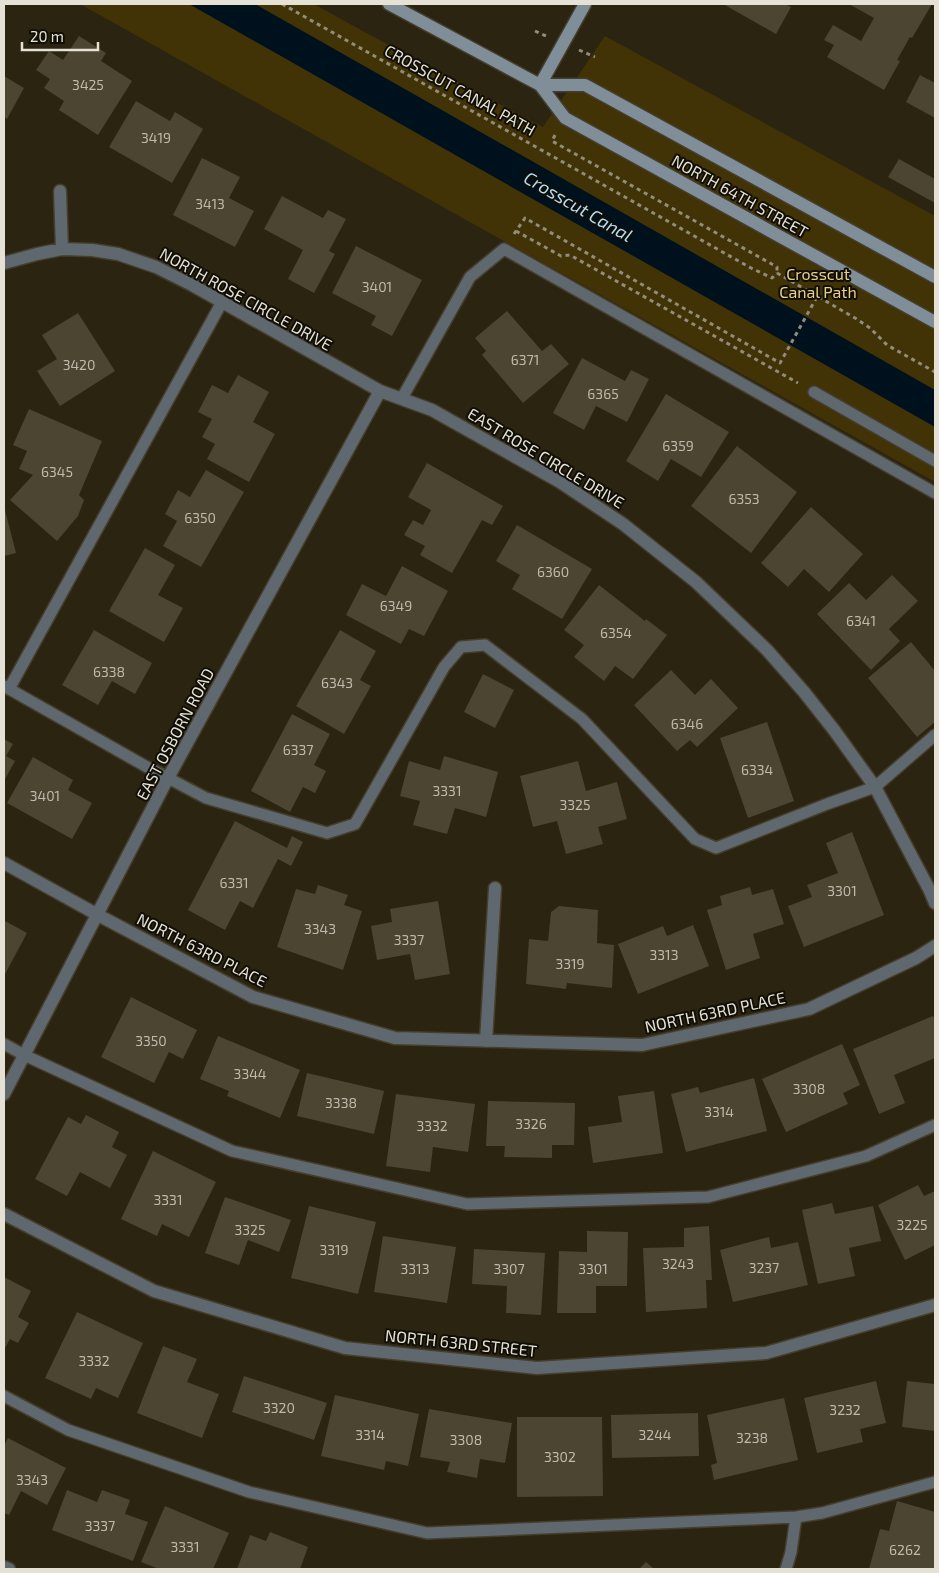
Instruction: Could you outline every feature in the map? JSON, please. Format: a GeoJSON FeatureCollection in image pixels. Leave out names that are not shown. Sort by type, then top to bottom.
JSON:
{"type":"FeatureCollection","features":[{"type":"Feature","properties":{"kind":"main road","name":"NORTH 64TH STREET"},"geometry":{"type":"LineString","coordinates":[[389,4],[540,85],[565,118],[935,322]]}},
{"type":"Feature","properties":{"kind":"main road"},"geometry":{"type":"LineString","coordinates":[[540,85],[585,4]]}},
{"type":"Feature","properties":{"kind":"main road","name":"NORTH 64TH STREET"},"geometry":{"type":"LineString","coordinates":[[540,85],[584,85],[935,277]]}},
{"type":"Feature","properties":{"kind":"street"},"geometry":{"type":"LineString","coordinates":[[60,191],[62,249]]}},
{"type":"Feature","properties":{"kind":"street","name":"NORTH ROSE CIRCLE DRIVE"},"geometry":{"type":"LineString","coordinates":[[4,263],[62,249],[92,250],[118,254],[156,267],[380,391]]}},
{"type":"Feature","properties":{"kind":"street","name":"EAST ROSE CIRCLE DRIVE"},"geometry":{"type":"LineString","coordinates":[[380,391],[432,410],[560,482],[623,524],[690,577],[767,650],[834,730],[874,787],[930,891],[935,904]]}},
{"type":"Feature","properties":{"kind":"street","name":"EAST OSBORN ROAD"},"geometry":{"type":"LineString","coordinates":[[4,1094],[168,778],[380,391]]}},
{"type":"Feature","properties":{"kind":"street","name":"NORTH 63RD PLACE"},"geometry":{"type":"LineString","coordinates":[[4,863],[252,997],[395,1038],[642,1045],[809,1009],[916,958],[935,946]]}},
{"type":"Feature","properties":{"kind":"street"},"geometry":{"type":"LineString","coordinates":[[486,1041],[494,888]]}},
{"type":"Feature","properties":{"kind":"street","name":"NORTH 63RD STREET"},"geometry":{"type":"LineString","coordinates":[[4,1214],[154,1291],[345,1348],[537,1368],[766,1352],[935,1305]]}},
{"type":"Feature","properties":{"kind":"street"},"geometry":{"type":"LineString","coordinates":[[4,1567],[9,1569]]}},
{"type":"Feature","properties":{"kind":"lane"},"geometry":{"type":"LineString","coordinates":[[402,398],[470,277],[504,249],[935,493]]}},
{"type":"Feature","properties":{"kind":"lane"},"geometry":{"type":"LineString","coordinates":[[222,302],[7,688],[206,798],[327,833],[355,824],[444,667],[461,647],[485,645],[582,720],[695,839],[716,848],[874,787],[935,735]]}},
{"type":"Feature","properties":{"kind":"lane"},"geometry":{"type":"LineString","coordinates":[[814,392],[935,461]]}},
{"type":"Feature","properties":{"kind":"lane"},"geometry":{"type":"LineString","coordinates":[[4,1044],[232,1151],[467,1204],[708,1197],[866,1156],[935,1125]]}},
{"type":"Feature","properties":{"kind":"lane"},"geometry":{"type":"LineString","coordinates":[[4,1396],[68,1430],[250,1492],[427,1533],[796,1517],[822,1514],[935,1482]]}},
{"type":"Feature","properties":{"kind":"lane"},"geometry":{"type":"LineString","coordinates":[[786,1569],[791,1552],[796,1517]]}},
{"type":"Feature","properties":{"kind":"path","name":"CROSSCUT CANAL PATH"},"geometry":{"type":"LineString","coordinates":[[282,4],[751,268],[772,278],[777,273],[818,296],[870,328],[887,345],[935,372]]}},
{"type":"Feature","properties":{"kind":"path"},"geometry":{"type":"LineString","coordinates":[[558,130],[552,141],[776,267],[777,273]]}},
{"type":"Feature","properties":{"kind":"path"},"geometry":{"type":"LineString","coordinates":[[504,249],[525,218],[780,363],[818,296]]}},
{"type":"Feature","properties":{"kind":"path"},"geometry":{"type":"LineString","coordinates":[[516,231],[561,256],[570,255],[814,392]]}},
{"type":"Feature","properties":{"kind":"green space","name":"Crosscut Canal Path"},"geometry":{"type":"Polygon","coordinates":[[[80,4],[314,4],[543,127],[605,36],[935,216],[935,482],[80,4]]]}},
{"type":"Feature","properties":{"kind":"water","name":"Crosscut Canal"},"geometry":{"type":"Polygon","coordinates":[[[189,4],[255,4],[935,390],[935,427],[189,4]]]}},
{"type":"Feature","properties":{"kind":"building"},"geometry":{"type":"Polygon","coordinates":[[[723,4],[785,4],[791,7],[776,34],[723,4]]]}},
{"type":"Feature","properties":{"kind":"building"},"geometry":{"type":"Polygon","coordinates":[[[849,4],[932,4],[897,60],[900,61],[884,90],[827,57],[834,45],[824,40],[833,25],[861,41],[874,18],[849,4]]]}},
{"type":"Feature","properties":{"kind":"building"},"geometry":{"type":"Polygon","coordinates":[[[79,36],[106,53],[101,61],[132,81],[98,135],[59,110],[64,101],[44,88],[50,79],[36,70],[49,51],[63,60],[79,36]]]}},
{"type":"Feature","properties":{"kind":"building"},"geometry":{"type":"Polygon","coordinates":[[[920,75],[935,83],[935,118],[906,102],[920,75]]]}},
{"type":"Feature","properties":{"kind":"building"},"geometry":{"type":"Polygon","coordinates":[[[4,76],[24,88],[7,119],[4,117],[4,76]]]}},
{"type":"Feature","properties":{"kind":"building"},"geometry":{"type":"Polygon","coordinates":[[[136,101],[170,121],[175,112],[203,129],[172,183],[109,147],[136,101]]]}},
{"type":"Feature","properties":{"kind":"building"},"geometry":{"type":"Polygon","coordinates":[[[202,158],[240,177],[229,198],[254,211],[235,247],[173,215],[202,158]]]}},
{"type":"Feature","properties":{"kind":"building"},"geometry":{"type":"Polygon","coordinates":[[[899,159],[935,179],[935,203],[888,177],[899,159]]]}},
{"type":"Feature","properties":{"kind":"building"},"geometry":{"type":"Polygon","coordinates":[[[282,196],[323,218],[328,210],[346,219],[329,251],[335,254],[314,293],[288,279],[303,250],[264,229],[282,196]]]}},
{"type":"Feature","properties":{"kind":"building"},"geometry":{"type":"Polygon","coordinates":[[[356,246],[422,280],[392,336],[371,325],[376,316],[332,293],[356,246]]]}},
{"type":"Feature","properties":{"kind":"building"},"geometry":{"type":"Polygon","coordinates":[[[507,311],[542,351],[551,344],[569,364],[523,403],[482,355],[486,351],[475,338],[507,311]]]}},
{"type":"Feature","properties":{"kind":"building"},"geometry":{"type":"Polygon","coordinates":[[[78,313],[115,371],[60,406],[37,371],[57,359],[42,335],[78,313]]]}},
{"type":"Feature","properties":{"kind":"building"},"geometry":{"type":"Polygon","coordinates":[[[582,358],[625,381],[631,370],[649,379],[627,422],[596,406],[584,430],[553,413],[582,358]]]}},
{"type":"Feature","properties":{"kind":"building"},"geometry":{"type":"Polygon","coordinates":[[[238,375],[269,392],[253,422],[275,434],[249,482],[207,459],[215,444],[202,437],[212,419],[198,412],[212,385],[228,393],[238,375]]]}},
{"type":"Feature","properties":{"kind":"building"},"geometry":{"type":"Polygon","coordinates":[[[666,394],[729,432],[701,477],[671,459],[658,481],[626,461],[666,394]]]}},
{"type":"Feature","properties":{"kind":"building"},"geometry":{"type":"Polygon","coordinates":[[[29,409],[102,441],[79,495],[84,500],[78,516],[57,541],[10,500],[33,475],[19,469],[27,451],[13,445],[29,409]]]}},
{"type":"Feature","properties":{"kind":"building"},"geometry":{"type":"Polygon","coordinates":[[[737,446],[797,492],[751,553],[691,506],[737,446]]]}},
{"type":"Feature","properties":{"kind":"building"},"geometry":{"type":"Polygon","coordinates":[[[427,463],[503,506],[492,525],[482,520],[452,573],[420,555],[425,546],[404,535],[413,520],[423,525],[431,510],[408,497],[427,463]]]}},
{"type":"Feature","properties":{"kind":"building"},"geometry":{"type":"Polygon","coordinates":[[[206,470],[244,492],[201,567],[163,546],[177,521],[165,514],[178,490],[190,497],[206,470]]]}},
{"type":"Feature","properties":{"kind":"building"},"geometry":{"type":"Polygon","coordinates":[[[811,507],[863,554],[829,592],[804,569],[788,587],[761,563],[811,507]]]}},
{"type":"Feature","properties":{"kind":"building"},"geometry":{"type":"Polygon","coordinates":[[[4,511],[16,553],[4,556],[4,511]]]}},
{"type":"Feature","properties":{"kind":"building"},"geometry":{"type":"Polygon","coordinates":[[[517,525],[592,569],[562,619],[512,589],[520,575],[496,561],[517,525]]]}},
{"type":"Feature","properties":{"kind":"building"},"geometry":{"type":"Polygon","coordinates":[[[145,548],[175,565],[158,595],[183,608],[164,642],[109,611],[145,548]]]}},
{"type":"Feature","properties":{"kind":"building"},"geometry":{"type":"Polygon","coordinates":[[[402,566],[448,591],[424,636],[409,629],[401,644],[346,615],[362,584],[386,596],[402,566]]]}},
{"type":"Feature","properties":{"kind":"building"},"geometry":{"type":"Polygon","coordinates":[[[892,575],[918,601],[889,629],[900,641],[871,670],[817,614],[849,583],[866,600],[892,575]]]}},
{"type":"Feature","properties":{"kind":"building"},"geometry":{"type":"Polygon","coordinates":[[[599,585],[645,621],[646,619],[667,635],[633,679],[615,666],[604,681],[574,657],[584,645],[564,630],[599,585]]]}},
{"type":"Feature","properties":{"kind":"building"},"geometry":{"type":"Polygon","coordinates":[[[94,630],[152,663],[135,694],[112,681],[98,705],[62,685],[94,630]]]}},
{"type":"Feature","properties":{"kind":"building"},"geometry":{"type":"Polygon","coordinates":[[[340,630],[376,651],[360,680],[371,686],[344,734],[296,706],[340,630]]]}},
{"type":"Feature","properties":{"kind":"building"},"geometry":{"type":"Polygon","coordinates":[[[911,642],[935,671],[935,722],[917,737],[868,678],[911,642]]]}},
{"type":"Feature","properties":{"kind":"building"},"geometry":{"type":"Polygon","coordinates":[[[671,670],[695,695],[711,679],[738,708],[697,747],[690,740],[677,751],[634,705],[671,670]]]}},
{"type":"Feature","properties":{"kind":"building"},"geometry":{"type":"Polygon","coordinates":[[[483,674],[514,690],[495,728],[464,712],[483,674]]]}},
{"type":"Feature","properties":{"kind":"building"},"geometry":{"type":"Polygon","coordinates":[[[292,714],[330,734],[314,765],[326,771],[315,793],[303,787],[290,812],[251,791],[292,714]]]}},
{"type":"Feature","properties":{"kind":"building"},"geometry":{"type":"Polygon","coordinates":[[[767,722],[794,801],[748,818],[720,738],[767,722]]]}},
{"type":"Feature","properties":{"kind":"building"},"geometry":{"type":"Polygon","coordinates":[[[4,739],[13,744],[6,756],[15,761],[4,781],[4,739]]]}},
{"type":"Feature","properties":{"kind":"building"},"geometry":{"type":"Polygon","coordinates":[[[444,756],[498,772],[486,817],[455,808],[447,834],[413,825],[420,801],[400,796],[409,761],[440,770],[444,756]]]}},
{"type":"Feature","properties":{"kind":"building"},"geometry":{"type":"Polygon","coordinates":[[[33,757],[73,780],[68,790],[92,803],[72,839],[7,803],[33,757]]]}},
{"type":"Feature","properties":{"kind":"building"},"geometry":{"type":"Polygon","coordinates":[[[578,761],[586,791],[617,782],[627,819],[598,827],[603,844],[566,854],[557,821],[533,827],[520,776],[578,761]]]}},
{"type":"Feature","properties":{"kind":"building"},"geometry":{"type":"Polygon","coordinates":[[[235,821],[287,848],[292,836],[303,842],[291,866],[278,859],[253,908],[240,901],[225,930],[188,910],[235,821]]]}},
{"type":"Feature","properties":{"kind":"building"},"geometry":{"type":"Polygon","coordinates":[[[852,832],[884,915],[804,947],[788,906],[812,897],[807,885],[838,873],[826,843],[852,832]]]}},
{"type":"Feature","properties":{"kind":"building"},"geometry":{"type":"Polygon","coordinates":[[[318,885],[348,895],[344,905],[362,911],[343,970],[277,947],[296,889],[315,894],[318,885]]]}},
{"type":"Feature","properties":{"kind":"building"},"geometry":{"type":"Polygon","coordinates":[[[750,887],[752,895],[773,889],[784,924],[753,934],[760,958],[726,970],[707,910],[722,905],[720,896],[750,887]]]}},
{"type":"Feature","properties":{"kind":"building"},"geometry":{"type":"Polygon","coordinates":[[[438,901],[450,974],[415,980],[410,954],[377,960],[371,926],[392,922],[390,909],[438,901]]]}},
{"type":"Feature","properties":{"kind":"building"},"geometry":{"type":"Polygon","coordinates":[[[559,906],[598,910],[597,943],[614,945],[612,988],[567,983],[566,989],[526,984],[529,939],[548,941],[551,912],[559,906]]]}},
{"type":"Feature","properties":{"kind":"building"},"geometry":{"type":"Polygon","coordinates":[[[5,921],[27,933],[4,976],[4,924],[5,921]]]}},
{"type":"Feature","properties":{"kind":"building"},"geometry":{"type":"Polygon","coordinates":[[[693,925],[709,966],[638,994],[618,944],[663,926],[667,936],[693,925]]]}},
{"type":"Feature","properties":{"kind":"building"},"geometry":{"type":"Polygon","coordinates":[[[131,997],[197,1030],[183,1059],[169,1052],[154,1083],[101,1057],[131,997]]]}},
{"type":"Feature","properties":{"kind":"building"},"geometry":{"type":"Polygon","coordinates":[[[933,1016],[935,1021],[935,1058],[894,1075],[905,1103],[879,1114],[853,1049],[933,1016]]]}},
{"type":"Feature","properties":{"kind":"building"},"geometry":{"type":"Polygon","coordinates":[[[218,1036],[300,1070],[280,1118],[227,1096],[229,1091],[200,1079],[218,1036]]]}},
{"type":"Feature","properties":{"kind":"building"},"geometry":{"type":"Polygon","coordinates":[[[842,1044],[860,1085],[843,1093],[848,1104],[786,1132],[762,1079],[842,1044]]]}},
{"type":"Feature","properties":{"kind":"building"},"geometry":{"type":"Polygon","coordinates":[[[307,1073],[384,1091],[374,1134],[297,1116],[307,1073]]]}},
{"type":"Feature","properties":{"kind":"building"},"geometry":{"type":"Polygon","coordinates":[[[754,1078],[767,1131],[686,1152],[671,1094],[698,1087],[700,1093],[754,1078]]]}},
{"type":"Feature","properties":{"kind":"building"},"geometry":{"type":"Polygon","coordinates":[[[654,1091],[663,1153],[593,1163],[588,1127],[622,1122],[618,1096],[654,1091]]]}},
{"type":"Feature","properties":{"kind":"building"},"geometry":{"type":"Polygon","coordinates":[[[396,1094],[475,1104],[468,1152],[433,1147],[430,1172],[386,1166],[396,1094]]]}},
{"type":"Feature","properties":{"kind":"building"},"geometry":{"type":"Polygon","coordinates":[[[488,1101],[575,1103],[574,1145],[552,1145],[552,1158],[504,1157],[505,1146],[486,1146],[488,1101]]]}},
{"type":"Feature","properties":{"kind":"building"},"geometry":{"type":"Polygon","coordinates":[[[86,1115],[119,1132],[112,1147],[127,1155],[110,1188],[80,1172],[67,1196],[35,1179],[68,1117],[81,1124],[86,1115]]]}},
{"type":"Feature","properties":{"kind":"building"},"geometry":{"type":"Polygon","coordinates":[[[153,1151],[216,1182],[189,1237],[162,1224],[157,1236],[121,1219],[153,1151]]]}},
{"type":"Feature","properties":{"kind":"building"},"geometry":{"type":"Polygon","coordinates":[[[918,1185],[924,1196],[935,1191],[935,1245],[905,1260],[878,1205],[918,1185]]]}},
{"type":"Feature","properties":{"kind":"building"},"geometry":{"type":"Polygon","coordinates":[[[225,1197],[291,1220],[279,1252],[248,1240],[239,1265],[205,1253],[225,1197]]]}},
{"type":"Feature","properties":{"kind":"building"},"geometry":{"type":"Polygon","coordinates":[[[832,1203],[835,1214],[873,1206],[881,1241],[849,1248],[855,1276],[818,1284],[802,1210],[832,1203]]]}},
{"type":"Feature","properties":{"kind":"building"},"geometry":{"type":"Polygon","coordinates":[[[309,1206],[376,1222],[358,1294],[291,1278],[309,1206]]]}},
{"type":"Feature","properties":{"kind":"building"},"geometry":{"type":"Polygon","coordinates":[[[709,1226],[712,1280],[706,1280],[707,1308],[646,1312],[643,1248],[684,1247],[684,1228],[709,1226]]]}},
{"type":"Feature","properties":{"kind":"building"},"geometry":{"type":"Polygon","coordinates":[[[587,1231],[628,1232],[627,1286],[596,1286],[596,1313],[557,1313],[559,1251],[587,1252],[587,1231]]]}},
{"type":"Feature","properties":{"kind":"building"},"geometry":{"type":"Polygon","coordinates":[[[383,1236],[456,1247],[447,1303],[374,1292],[383,1236]]]}},
{"type":"Feature","properties":{"kind":"building"},"geometry":{"type":"Polygon","coordinates":[[[769,1237],[771,1248],[798,1242],[808,1285],[733,1302],[720,1250],[769,1237]]]}},
{"type":"Feature","properties":{"kind":"building"},"geometry":{"type":"Polygon","coordinates":[[[474,1249],[545,1253],[541,1315],[506,1313],[507,1286],[472,1284],[474,1249]]]}},
{"type":"Feature","properties":{"kind":"building"},"geometry":{"type":"Polygon","coordinates":[[[4,1277],[31,1291],[18,1317],[29,1323],[18,1343],[10,1339],[4,1350],[4,1277]]]}},
{"type":"Feature","properties":{"kind":"building"},"geometry":{"type":"Polygon","coordinates":[[[77,1312],[143,1343],[118,1398],[96,1388],[91,1399],[45,1378],[77,1312]]]}},
{"type":"Feature","properties":{"kind":"building"},"geometry":{"type":"Polygon","coordinates":[[[163,1346],[197,1359],[187,1382],[219,1394],[202,1438],[137,1413],[163,1346]]]}},
{"type":"Feature","properties":{"kind":"building"},"geometry":{"type":"Polygon","coordinates":[[[244,1376],[327,1403],[314,1440],[232,1412],[244,1376]]]}},
{"type":"Feature","properties":{"kind":"building"},"geometry":{"type":"Polygon","coordinates":[[[876,1381],[886,1423],[860,1429],[863,1442],[817,1453],[804,1398],[876,1381]]]}},
{"type":"Feature","properties":{"kind":"building"},"geometry":{"type":"Polygon","coordinates":[[[907,1381],[935,1384],[935,1431],[902,1427],[907,1381]]]}},
{"type":"Feature","properties":{"kind":"building"},"geometry":{"type":"Polygon","coordinates":[[[335,1395],[419,1414],[408,1466],[386,1461],[384,1470],[321,1456],[335,1395]]]}},
{"type":"Feature","properties":{"kind":"building"},"geometry":{"type":"Polygon","coordinates":[[[784,1398],[798,1460],[714,1480],[711,1465],[717,1463],[707,1415],[784,1398]]]}},
{"type":"Feature","properties":{"kind":"building"},"geometry":{"type":"Polygon","coordinates":[[[429,1409],[512,1423],[505,1463],[480,1459],[477,1478],[447,1472],[450,1462],[420,1457],[429,1409]]]}},
{"type":"Feature","properties":{"kind":"building"},"geometry":{"type":"Polygon","coordinates":[[[698,1413],[699,1456],[612,1458],[611,1415],[698,1413]]]}},
{"type":"Feature","properties":{"kind":"building"},"geometry":{"type":"Polygon","coordinates":[[[517,1417],[602,1417],[603,1496],[517,1497],[517,1417]]]}},
{"type":"Feature","properties":{"kind":"building"},"geometry":{"type":"Polygon","coordinates":[[[8,1438],[66,1468],[47,1505],[21,1491],[9,1515],[4,1513],[4,1446],[8,1438]]]}},
{"type":"Feature","properties":{"kind":"building"},"geometry":{"type":"Polygon","coordinates":[[[67,1490],[97,1502],[102,1490],[130,1500],[125,1514],[148,1522],[133,1561],[52,1530],[67,1490]]]}},
{"type":"Feature","properties":{"kind":"building"},"geometry":{"type":"Polygon","coordinates":[[[897,1501],[935,1512],[935,1569],[869,1569],[880,1529],[889,1531],[897,1501]]]}},
{"type":"Feature","properties":{"kind":"building"},"geometry":{"type":"Polygon","coordinates":[[[165,1506],[229,1533],[213,1569],[159,1569],[141,1562],[165,1506]]]}},
{"type":"Feature","properties":{"kind":"building"},"geometry":{"type":"Polygon","coordinates":[[[270,1532],[308,1547],[300,1569],[237,1569],[250,1535],[266,1541],[270,1532]]]}},
{"type":"Feature","properties":{"kind":"building"},"geometry":{"type":"Polygon","coordinates":[[[646,1562],[654,1569],[639,1569],[646,1562]]]}}]}
